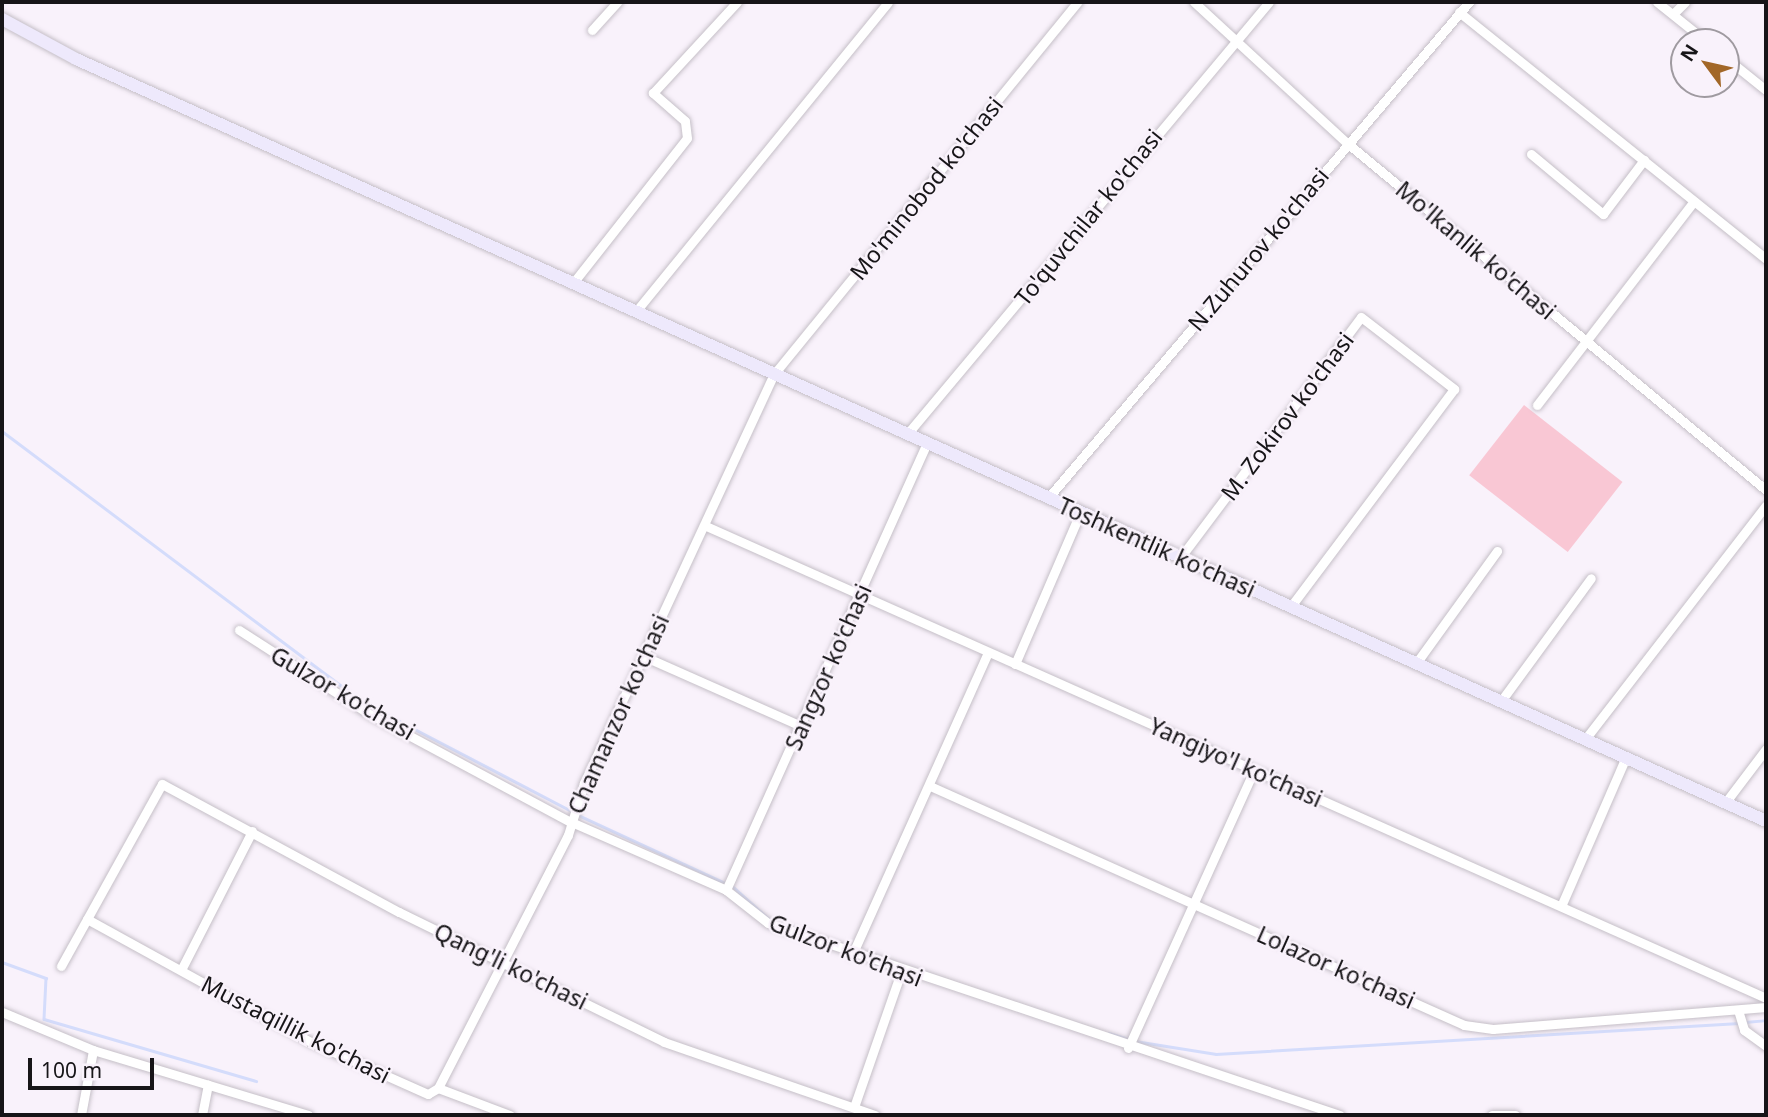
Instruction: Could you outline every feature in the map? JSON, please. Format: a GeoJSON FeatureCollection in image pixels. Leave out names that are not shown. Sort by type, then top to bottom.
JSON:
{"type":"FeatureCollection","features":[{"type":"Feature","properties":{"kind":"main road","name":"Toshkentlik ko'chasi"},"geometry":{"type":"LineString","coordinates":[[2,19],[548,272],[1766,821]]}},
{"type":"Feature","properties":{"kind":"street"},"geometry":{"type":"LineString","coordinates":[[592,30],[617,2]]}},
{"type":"Feature","properties":{"kind":"street"},"geometry":{"type":"LineString","coordinates":[[573,283],[687,138],[685,121],[653,93],[737,2]]}},
{"type":"Feature","properties":{"kind":"street"},"geometry":{"type":"LineString","coordinates":[[637,310],[888,2]]}},
{"type":"Feature","properties":{"kind":"street","name":"Mo'minobod ko'chasi"},"geometry":{"type":"LineString","coordinates":[[774,374],[1077,2]]}},
{"type":"Feature","properties":{"kind":"street","name":"Mo'lkanlik ko'chasi"},"geometry":{"type":"LineString","coordinates":[[1194,2],[1348,144],[1766,490]]}},
{"type":"Feature","properties":{"kind":"street","name":"To'quvchilar ko'chasi"},"geometry":{"type":"LineString","coordinates":[[908,433],[1233,37],[1269,2]]}},
{"type":"Feature","properties":{"kind":"street","name":"N.Zuhurov ko'chasi"},"geometry":{"type":"LineString","coordinates":[[1048,498],[1469,2]]}},
{"type":"Feature","properties":{"kind":"street"},"geometry":{"type":"LineString","coordinates":[[1657,2],[1690,28]]}},
{"type":"Feature","properties":{"kind":"street"},"geometry":{"type":"LineString","coordinates":[[1673,14],[1685,2]]}},
{"type":"Feature","properties":{"kind":"street"},"geometry":{"type":"LineString","coordinates":[[1460,12],[1766,259]]}},
{"type":"Feature","properties":{"kind":"street"},"geometry":{"type":"LineString","coordinates":[[1740,69],[1766,90]]}},
{"type":"Feature","properties":{"kind":"street"},"geometry":{"type":"LineString","coordinates":[[1531,154],[1603,214],[1644,160]]}},
{"type":"Feature","properties":{"kind":"street"},"geometry":{"type":"LineString","coordinates":[[1537,405],[1694,201]]}},
{"type":"Feature","properties":{"kind":"street","name":"M. Zokirov ko'chasi"},"geometry":{"type":"LineString","coordinates":[[1180,558],[1361,317],[1454,390],[1291,607]]}},
{"type":"Feature","properties":{"kind":"street","name":"Chamanzor ko'chasi"},"geometry":{"type":"LineString","coordinates":[[438,1088],[568,835],[569,821],[774,374]]}},
{"type":"Feature","properties":{"kind":"street","name":"Sangzor ko'chasi"},"geometry":{"type":"LineString","coordinates":[[726,890],[802,726],[927,442]]}},
{"type":"Feature","properties":{"kind":"street"},"geometry":{"type":"LineString","coordinates":[[1586,738],[1766,505]]}},
{"type":"Feature","properties":{"kind":"street"},"geometry":{"type":"LineString","coordinates":[[1015,664],[1080,513]]}},
{"type":"Feature","properties":{"kind":"street","name":"Yangiyo'l ko'chasi"},"geometry":{"type":"LineString","coordinates":[[706,526],[986,655],[1015,664],[1562,904],[1766,998]]}},
{"type":"Feature","properties":{"kind":"street"},"geometry":{"type":"LineString","coordinates":[[1416,662],[1497,551]]}},
{"type":"Feature","properties":{"kind":"street"},"geometry":{"type":"LineString","coordinates":[[1501,701],[1591,578]]}},
{"type":"Feature","properties":{"kind":"street","name":"Gulzor ko'chasi"},"geometry":{"type":"LineString","coordinates":[[239,630],[371,715],[569,821],[726,890],[768,923],[901,972],[1340,1115]]}},
{"type":"Feature","properties":{"kind":"street"},"geometry":{"type":"LineString","coordinates":[[852,955],[930,786],[986,655]]}},
{"type":"Feature","properties":{"kind":"street"},"geometry":{"type":"LineString","coordinates":[[643,656],[802,726]]}},
{"type":"Feature","properties":{"kind":"street"},"geometry":{"type":"LineString","coordinates":[[1725,803],[1766,749]]}},
{"type":"Feature","properties":{"kind":"street"},"geometry":{"type":"LineString","coordinates":[[1562,904],[1626,757]]}},
{"type":"Feature","properties":{"kind":"street"},"geometry":{"type":"LineString","coordinates":[[1128,1048],[1254,770]]}},
{"type":"Feature","properties":{"kind":"street","name":"Qang'li ko'chasi"},"geometry":{"type":"LineString","coordinates":[[87,919],[162,784],[501,964],[664,1042],[875,1115]]}},
{"type":"Feature","properties":{"kind":"street","name":"Lolazor ko'chasi"},"geometry":{"type":"LineString","coordinates":[[930,786],[1464,1025],[1493,1029],[1766,1007]]}},
{"type":"Feature","properties":{"kind":"street"},"geometry":{"type":"LineString","coordinates":[[181,970],[252,831]]}},
{"type":"Feature","properties":{"kind":"street"},"geometry":{"type":"LineString","coordinates":[[61,966],[87,919]]}},
{"type":"Feature","properties":{"kind":"street","name":"Mustaqillik ko'chasi"},"geometry":{"type":"LineString","coordinates":[[87,919],[311,1042],[428,1094],[438,1088],[510,1115]]}},
{"type":"Feature","properties":{"kind":"street"},"geometry":{"type":"LineString","coordinates":[[854,1107],[901,972]]}},
{"type":"Feature","properties":{"kind":"street"},"geometry":{"type":"LineString","coordinates":[[1738,1010],[1744,1030],[1766,1046]]}},
{"type":"Feature","properties":{"kind":"street"},"geometry":{"type":"LineString","coordinates":[[2,1012],[93,1050],[309,1115]]}},
{"type":"Feature","properties":{"kind":"street"},"geometry":{"type":"LineString","coordinates":[[81,1115],[93,1050]]}},
{"type":"Feature","properties":{"kind":"street"},"geometry":{"type":"LineString","coordinates":[[202,1115],[208,1085]]}},
{"type":"Feature","properties":{"kind":"street"},"geometry":{"type":"LineString","coordinates":[[1492,1115],[1515,1115]]}},
{"type":"Feature","properties":{"kind":"shaded area"},"geometry":{"type":"Polygon","coordinates":[[[1524,405],[1623,482],[1568,552],[1469,475],[1524,405]]]}},
{"type":"Feature","properties":{"kind":"waterway"},"geometry":{"type":"LineString","coordinates":[[2,431],[363,702],[573,812]]}},
{"type":"Feature","properties":{"kind":"waterway"},"geometry":{"type":"LineString","coordinates":[[578,815],[725,883]]}},
{"type":"Feature","properties":{"kind":"waterway"},"geometry":{"type":"LineString","coordinates":[[731,885],[768,918]]}},
{"type":"Feature","properties":{"kind":"waterway"},"geometry":{"type":"LineString","coordinates":[[2,962],[46,978],[44,1019],[256,1081]]}},
{"type":"Feature","properties":{"kind":"waterway"},"geometry":{"type":"LineString","coordinates":[[1745,1022],[1766,1020]]}},
{"type":"Feature","properties":{"kind":"waterway"},"geometry":{"type":"LineString","coordinates":[[1135,1041],[1216,1054],[1739,1023]]}},
{"type":"Feature","properties":{"kind":"waterway"},"geometry":{"type":"LineString","coordinates":[[1109,1033],[1129,1039]]}}]}
